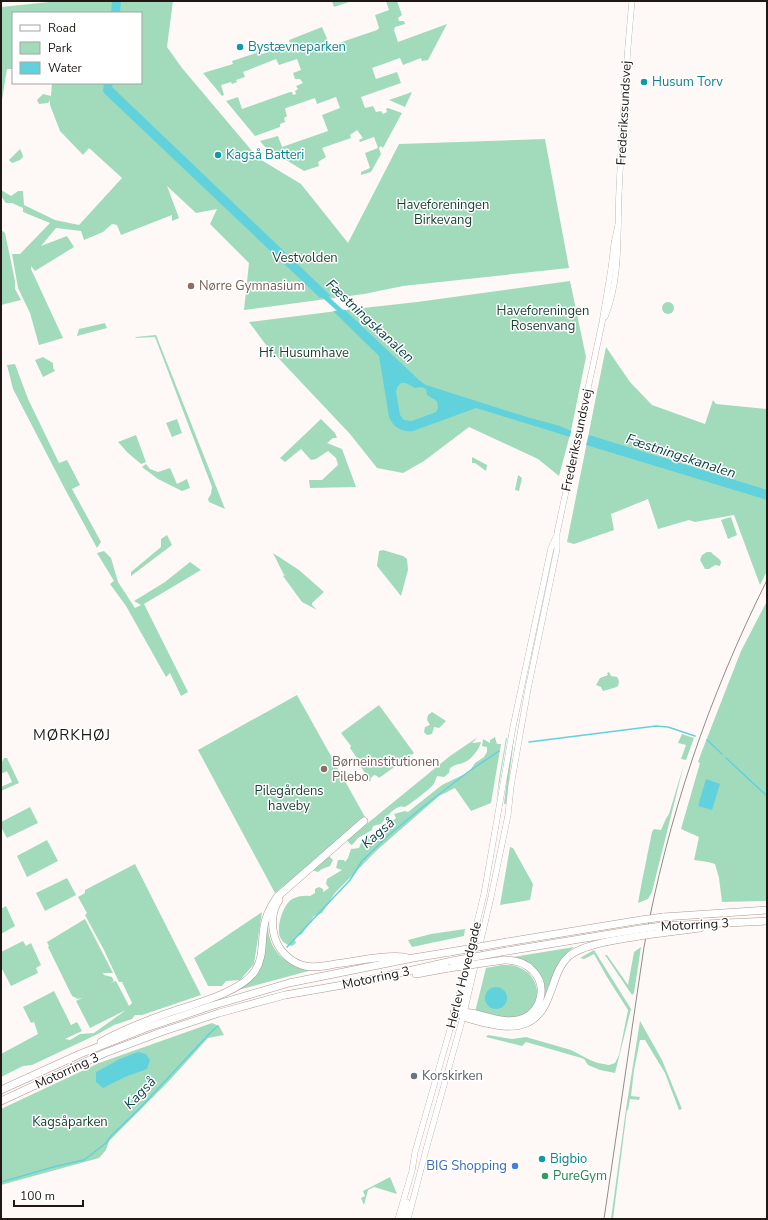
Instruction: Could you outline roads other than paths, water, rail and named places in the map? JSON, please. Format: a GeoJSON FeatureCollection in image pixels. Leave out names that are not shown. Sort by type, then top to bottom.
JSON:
{"type":"FeatureCollection","features":[{"type":"Feature","properties":{"kind":"highway"},"geometry":{"type":"LineString","coordinates":[[80,1054],[111,1036],[238,987],[254,973],[260,962],[264,927],[270,908],[277,896],[364,821]]}},
{"type":"Feature","properties":{"kind":"highway"},"geometry":{"type":"LineString","coordinates":[[284,891],[277,902],[273,913],[273,935],[284,954],[293,961],[304,966],[320,967],[392,956],[412,958]]}},
{"type":"Feature","properties":{"kind":"highway","name":"Motorring 3"},"geometry":{"type":"LineString","coordinates":[[1,1090],[80,1054],[146,1028],[289,983],[412,958],[641,920],[663,917],[767,910]]}},
{"type":"Feature","properties":{"kind":"highway","name":"Motorring 3"},"geometry":{"type":"LineString","coordinates":[[1,1101],[105,1053],[219,1013],[285,995],[360,982],[452,961],[507,951],[639,932],[690,930],[728,923],[767,921]]}},
{"type":"Feature","properties":{"kind":"highway"},"geometry":{"type":"LineString","coordinates":[[460,1013],[497,1026],[525,1024],[542,1011],[559,969],[568,957],[584,947],[639,932]]}},
{"type":"Feature","properties":{"kind":"highway"},"geometry":{"type":"LineString","coordinates":[[460,1013],[471,960],[469,954]]}},
{"type":"Feature","properties":{"kind":"highway"},"geometry":{"type":"LineString","coordinates":[[360,982],[504,960],[512,960],[527,966],[538,978],[541,994],[539,1001],[530,1014],[523,1018],[512,1020],[493,1019],[460,1013]]}},
{"type":"Feature","properties":{"kind":"main road","name":"Frederikssundsvej"},"geometry":{"type":"LineString","coordinates":[[521,728],[558,533],[602,323],[608,309],[616,272],[632,1]]}},
{"type":"Feature","properties":{"kind":"main road","name":"Frederikssundsvej"},"geometry":{"type":"LineString","coordinates":[[513,727],[551,548],[558,533]]}},
{"type":"Feature","properties":{"kind":"main road","name":"Herlev Hovedgade"},"geometry":{"type":"LineString","coordinates":[[469,954],[484,894],[513,727]]}},
{"type":"Feature","properties":{"kind":"main road","name":"Herlev Hovedgade"},"geometry":{"type":"LineString","coordinates":[[408,1219],[496,874],[508,815],[511,786],[521,728]]}},
{"type":"Feature","properties":{"kind":"main road","name":"Herlev Hovedgade"},"geometry":{"type":"LineString","coordinates":[[398,1219],[418,1143],[460,1013]]}},
{"type":"Feature","properties":{"kind":"main road"},"geometry":{"type":"LineString","coordinates":[[402,1219],[409,1195],[407,1188]]}},
{"type":"Feature","properties":{"kind":"water"},"geometry":{"type":"Polygon","coordinates":[[[112,1],[121,1],[120,12],[111,12],[112,1]]]}},
{"type":"Feature","properties":{"kind":"water"},"geometry":{"type":"Polygon","coordinates":[[[104,84],[113,84],[112,87],[331,296],[320,298],[103,91],[104,84]]]}},
{"type":"Feature","properties":{"kind":"water"},"geometry":{"type":"Polygon","coordinates":[[[345,310],[426,385],[560,426],[571,431],[570,437],[476,408],[413,431],[401,430],[393,424],[389,417],[379,356],[333,311],[345,310]],[[401,383],[396,391],[400,415],[404,420],[412,421],[436,412],[438,408],[437,401],[427,395],[426,389],[421,387],[415,388],[406,383],[401,383]]]}},
{"type":"Feature","properties":{"kind":"water"},"geometry":{"type":"Polygon","coordinates":[[[589,435],[767,490],[767,500],[586,445],[589,435]]]}},
{"type":"Feature","properties":{"kind":"water"},"geometry":{"type":"Polygon","coordinates":[[[706,779],[720,784],[712,810],[698,806],[706,779]]]}},
{"type":"Feature","properties":{"kind":"water"},"geometry":{"type":"Polygon","coordinates":[[[496,987],[504,990],[507,998],[504,1006],[496,1009],[488,1006],[485,998],[488,990],[496,987]]]}},
{"type":"Feature","properties":{"kind":"water"},"geometry":{"type":"Polygon","coordinates":[[[138,1052],[146,1054],[150,1060],[147,1069],[125,1077],[103,1088],[96,1082],[96,1072],[120,1059],[138,1052]]]}},
{"type":"Feature","properties":{"kind":"waterway","name":"Fæstningskanalen"},"geometry":{"type":"LineString","coordinates":[[322,294],[344,314]]}},
{"type":"Feature","properties":{"kind":"waterway","name":"Kagså"},"geometry":{"type":"LineString","coordinates":[[529,742],[656,726],[668,727],[695,736]]}},
{"type":"Feature","properties":{"kind":"waterway","name":"Kagså"},"geometry":{"type":"LineString","coordinates":[[707,740],[722,754]]}},
{"type":"Feature","properties":{"kind":"waterway","name":"Kagså"},"geometry":{"type":"LineString","coordinates":[[287,947],[350,880],[362,861],[389,835],[468,772],[499,751]]}},
{"type":"Feature","properties":{"kind":"waterway","name":"Kagså"},"geometry":{"type":"LineString","coordinates":[[726,758],[767,796]]}},
{"type":"Feature","properties":{"kind":"waterway","name":"Kagså"},"geometry":{"type":"LineString","coordinates":[[1,1182],[84,1160],[106,1143],[218,1026]]}},
{"type":"Feature","properties":{"kind":"tram line"},"geometry":{"type":"LineString","coordinates":[[604,1219],[644,947],[665,851],[692,759],[708,714],[726,669],[767,580]]}},
{"type":"Feature","properties":{"kind":"place","name":"Bystævneparken"},"geometry":{"type":"Point","coordinates":[240,47]}},
{"type":"Feature","properties":{"kind":"place","name":"Husum Torv"},"geometry":{"type":"Point","coordinates":[644,82]}},
{"type":"Feature","properties":{"kind":"place","name":"Kagså Batteri"},"geometry":{"type":"Point","coordinates":[218,155]}},
{"type":"Feature","properties":{"kind":"place","name":"Nørre Gymnasium"},"geometry":{"type":"Point","coordinates":[191,286]}},
{"type":"Feature","properties":{"kind":"place","name":"Børneinstitutionen Pilebo"},"geometry":{"type":"Point","coordinates":[324,769]}},
{"type":"Feature","properties":{"kind":"place","name":"Korskirken"},"geometry":{"type":"Point","coordinates":[414,1076]}},
{"type":"Feature","properties":{"kind":"place","name":"Bigbio"},"geometry":{"type":"Point","coordinates":[542,1159]}},
{"type":"Feature","properties":{"kind":"place","name":"BIG Shopping"},"geometry":{"type":"Point","coordinates":[515,1166]}},
{"type":"Feature","properties":{"kind":"place","name":"PureGym"},"geometry":{"type":"Point","coordinates":[545,1176]}},
{"type":"Feature","properties":{"kind":"district","name":"MØRKHØJ"},"geometry":{"type":"Point","coordinates":[72,735]}},
{"type":"Feature","properties":{"kind":"park label","name":"Haveforeningen Birkevang"},"geometry":{"type":"Point","coordinates":[443,212]}},
{"type":"Feature","properties":{"kind":"park label","name":"Vestvolden"},"geometry":{"type":"Point","coordinates":[305,258]}},
{"type":"Feature","properties":{"kind":"park label","name":"Haveforeningen Rosenvang"},"geometry":{"type":"Point","coordinates":[543,318]}},
{"type":"Feature","properties":{"kind":"park label","name":"Hf. Husumhave"},"geometry":{"type":"Point","coordinates":[304,353]}},
{"type":"Feature","properties":{"kind":"park label","name":"Pilegårdens haveby"},"geometry":{"type":"Point","coordinates":[289,798]}},
{"type":"Feature","properties":{"kind":"park label","name":"Kagsåparken"},"geometry":{"type":"Point","coordinates":[70,1122]}}]}
